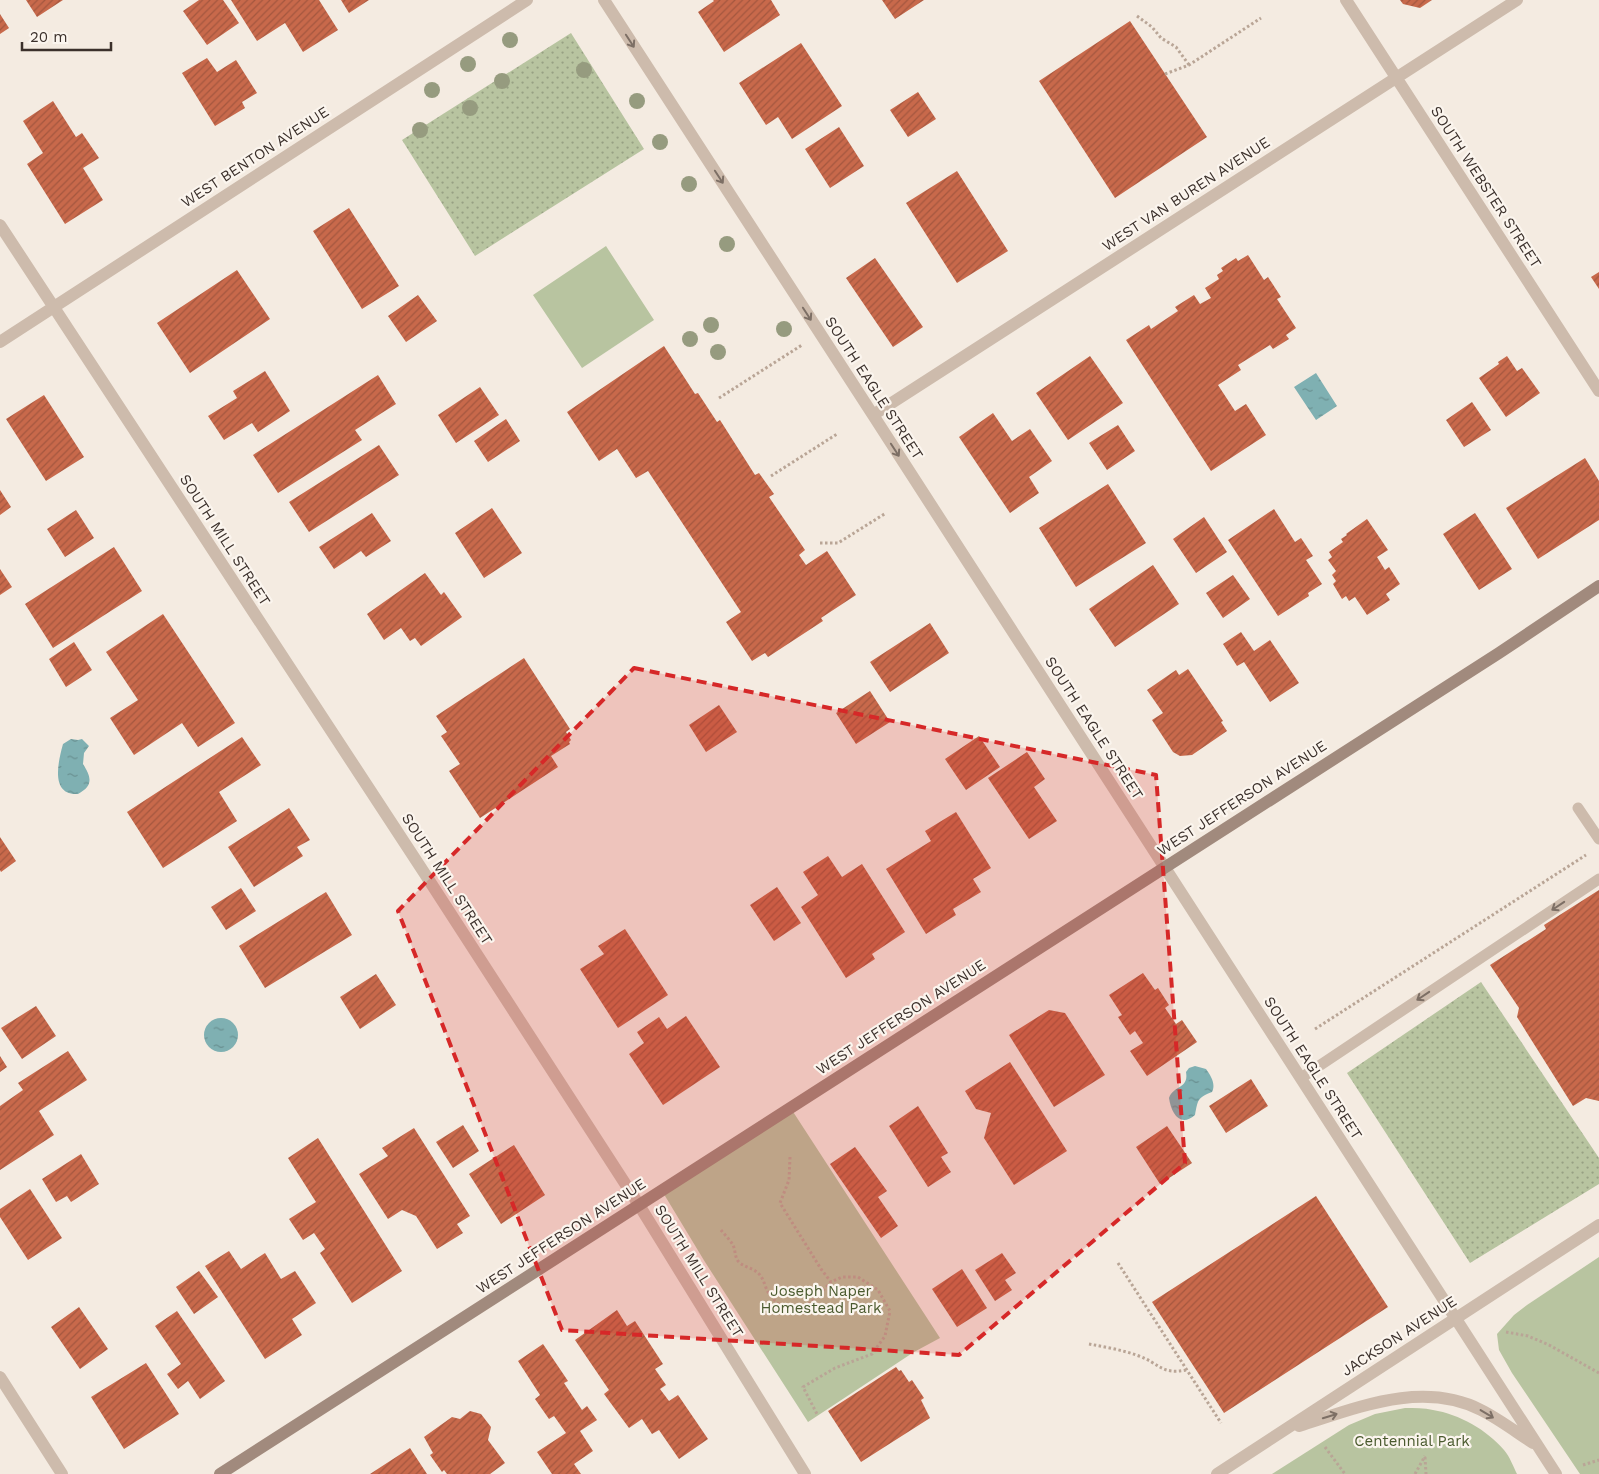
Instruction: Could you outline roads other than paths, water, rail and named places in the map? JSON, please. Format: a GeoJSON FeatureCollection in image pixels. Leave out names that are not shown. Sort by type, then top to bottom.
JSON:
{"type":"FeatureCollection","features":[{"type":"Feature","properties":{"kind":"street","name":"WEST BENTON AVENUE"},"geometry":{"type":"LineString","coordinates":[[0,342],[528,0]]}},
{"type":"Feature","properties":{"kind":"street","name":"SOUTH EAGLE STREET"},"geometry":{"type":"LineString","coordinates":[[604,0],[1556,1474]]}},
{"type":"Feature","properties":{"kind":"street","name":"SOUTH WEBSTER STREET"},"geometry":{"type":"LineString","coordinates":[[1346,0],[1599,391]]}},
{"type":"Feature","properties":{"kind":"street","name":"WEST VAN BUREN AVENUE"},"geometry":{"type":"LineString","coordinates":[[873,415],[1518,0]]}},
{"type":"Feature","properties":{"kind":"street","name":"SOUTH MILL STREET"},"geometry":{"type":"LineString","coordinates":[[0,225],[425,874],[639,1205],[805,1474]]}},
{"type":"Feature","properties":{"kind":"street","name":"WEST JEFFERSON AVENUE"},"geometry":{"type":"LineString","coordinates":[[220,1474],[1499,653],[1599,586]]}},
{"type":"Feature","properties":{"kind":"street","name":"JACKSON AVENUE"},"geometry":{"type":"LineString","coordinates":[[1217,1474],[1599,1225]]}},
{"type":"Feature","properties":{"kind":"street"},"geometry":{"type":"LineString","coordinates":[[0,1377],[62,1474]]}},
{"type":"Feature","properties":{"kind":"street"},"geometry":{"type":"LineString","coordinates":[[1284,1430],[1383,1400],[1414,1396],[1436,1397],[1461,1402],[1481,1410],[1538,1446]]}},
{"type":"Feature","properties":{"kind":"lane"},"geometry":{"type":"LineString","coordinates":[[1578,808],[1599,839]]}},
{"type":"Feature","properties":{"kind":"lane"},"geometry":{"type":"LineString","coordinates":[[1301,1078],[1599,879]]}},
{"type":"Feature","properties":{"kind":"water"},"geometry":{"type":"Polygon","coordinates":[[[1316,373],[1337,406],[1316,420],[1294,387],[1316,373]]]}},
{"type":"Feature","properties":{"kind":"water"},"geometry":{"type":"Polygon","coordinates":[[[71,739],[82,739],[89,746],[84,753],[83,764],[90,780],[87,787],[78,794],[63,790],[58,776],[63,744],[71,739]]]}},
{"type":"Feature","properties":{"kind":"water"},"geometry":{"type":"Polygon","coordinates":[[[221,1018],[233,1023],[238,1035],[233,1047],[221,1052],[209,1047],[204,1035],[209,1023],[221,1018]]]}},
{"type":"Feature","properties":{"kind":"water"},"geometry":{"type":"Polygon","coordinates":[[[1195,1066],[1206,1069],[1210,1074],[1213,1089],[1212,1092],[1199,1100],[1195,1115],[1185,1120],[1177,1117],[1174,1113],[1169,1098],[1185,1081],[1186,1072],[1189,1068],[1195,1066]]]}},
{"type":"Feature","properties":{"kind":"park label","name":"Joseph Naper Homestead Park"},"geometry":{"type":"Point","coordinates":[821,1300]}},
{"type":"Feature","properties":{"kind":"park label","name":"Centennial Park"},"geometry":{"type":"Point","coordinates":[1412,1441]}}]}
